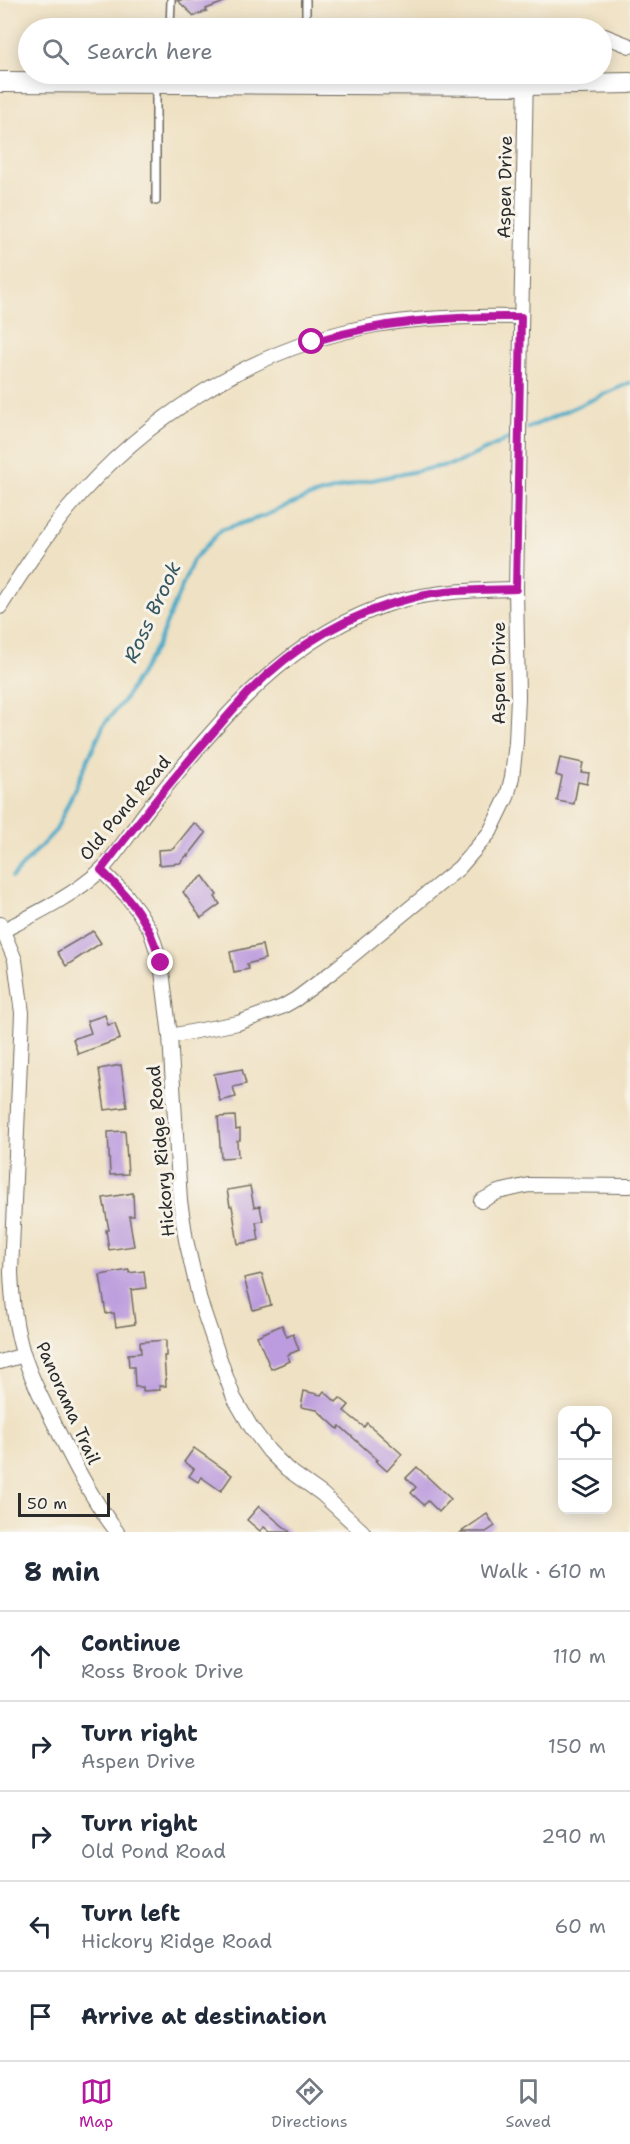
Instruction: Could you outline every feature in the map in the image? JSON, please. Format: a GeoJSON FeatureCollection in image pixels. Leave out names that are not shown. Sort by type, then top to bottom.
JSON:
{"type":"FeatureCollection","features":[{"type":"Feature","properties":{"kind":"main road"},"geometry":{"type":"LineString","coordinates":[[0,82],[18,82]]}},
{"type":"Feature","properties":{"kind":"main road"},"geometry":{"type":"LineString","coordinates":[[612,82],[630,83]]}},
{"type":"Feature","properties":{"kind":"street"},"geometry":{"type":"LineString","coordinates":[[612,39],[630,46]]}},
{"type":"Feature","properties":{"kind":"street","name":"Aspen Drive"},"geometry":{"type":"LineString","coordinates":[[170,1036],[238,1023],[296,999],[333,972],[459,868],[484,840],[498,817],[512,777],[518,697],[516,589],[525,84]]}},
{"type":"Feature","properties":{"kind":"street"},"geometry":{"type":"LineString","coordinates":[[0,607],[66,511],[96,478],[147,431],[215,385],[245,368],[277,354],[346,332],[377,325],[466,316],[521,317]]}},
{"type":"Feature","properties":{"kind":"street","name":"Old Pond Road"},"geometry":{"type":"LineString","coordinates":[[2,926],[56,902],[101,870],[171,781],[250,691],[296,651],[351,619],[415,597],[458,591],[516,589]]}},
{"type":"Feature","properties":{"kind":"street","name":"Hickory Ridge Road"},"geometry":{"type":"LineString","coordinates":[[101,870],[126,895],[150,930],[161,963],[170,1036],[179,1182],[186,1240],[200,1301],[234,1398],[269,1451],[287,1469],[322,1494],[363,1532]]}},
{"type":"Feature","properties":{"kind":"street","name":"Panorama Trail"},"geometry":{"type":"LineString","coordinates":[[2,926],[17,969],[22,1012],[11,1272],[13,1306],[24,1354],[46,1408],[77,1471],[117,1532]]}},
{"type":"Feature","properties":{"kind":"street"},"geometry":{"type":"LineString","coordinates":[[481,1202],[498,1192],[529,1185],[630,1186]]}},
{"type":"Feature","properties":{"kind":"street"},"geometry":{"type":"LineString","coordinates":[[0,1362],[24,1354]]}},
{"type":"Feature","properties":{"kind":"lane"},"geometry":{"type":"LineString","coordinates":[[170,18],[171,0]]}},
{"type":"Feature","properties":{"kind":"lane"},"geometry":{"type":"LineString","coordinates":[[306,0],[306,18]]}},
{"type":"Feature","properties":{"kind":"lane"},"geometry":{"type":"LineString","coordinates":[[156,201],[165,84]]}},
{"type":"Feature","properties":{"kind":"building"},"geometry":{"type":"Polygon","coordinates":[[[177,0],[226,0],[227,1],[194,16],[177,0]]]}},
{"type":"Feature","properties":{"kind":"building"},"geometry":{"type":"Polygon","coordinates":[[[560,758],[583,763],[581,772],[589,773],[587,784],[578,782],[574,804],[557,801],[562,777],[556,775],[560,758]]]}},
{"type":"Feature","properties":{"kind":"building"},"geometry":{"type":"Polygon","coordinates":[[[194,823],[206,833],[188,856],[180,863],[159,865],[158,850],[173,849],[194,823]]]}},
{"type":"Feature","properties":{"kind":"building"},"geometry":{"type":"Polygon","coordinates":[[[203,876],[217,895],[215,897],[220,904],[201,918],[183,892],[203,876]]]}},
{"type":"Feature","properties":{"kind":"building"},"geometry":{"type":"Polygon","coordinates":[[[93,931],[101,943],[66,966],[57,952],[93,931]]]}},
{"type":"Feature","properties":{"kind":"building"},"geometry":{"type":"Polygon","coordinates":[[[262,945],[265,959],[247,964],[249,969],[234,972],[230,952],[262,945]]]}},
{"type":"Feature","properties":{"kind":"building"},"geometry":{"type":"Polygon","coordinates":[[[105,1015],[108,1025],[115,1023],[120,1039],[78,1054],[73,1039],[91,1033],[87,1021],[105,1015]]]}},
{"type":"Feature","properties":{"kind":"building"},"geometry":{"type":"Polygon","coordinates":[[[121,1065],[127,1107],[105,1110],[99,1069],[121,1065]]]}},
{"type":"Feature","properties":{"kind":"building"},"geometry":{"type":"Polygon","coordinates":[[[242,1069],[246,1084],[233,1087],[236,1097],[220,1101],[214,1074],[242,1069]]]}},
{"type":"Feature","properties":{"kind":"building"},"geometry":{"type":"Polygon","coordinates":[[[235,1116],[236,1130],[240,1129],[240,1140],[237,1141],[238,1157],[221,1158],[218,1117],[235,1116]]]}},
{"type":"Feature","properties":{"kind":"building"},"geometry":{"type":"Polygon","coordinates":[[[125,1131],[128,1174],[110,1175],[108,1132],[125,1131]]]}},
{"type":"Feature","properties":{"kind":"building"},"geometry":{"type":"Polygon","coordinates":[[[250,1186],[254,1207],[260,1206],[263,1221],[256,1222],[259,1240],[238,1244],[227,1190],[250,1186]]]}},
{"type":"Feature","properties":{"kind":"building"},"geometry":{"type":"Polygon","coordinates":[[[133,1193],[134,1216],[129,1216],[134,1246],[109,1250],[106,1230],[109,1230],[103,1198],[133,1193]]]}},
{"type":"Feature","properties":{"kind":"building"},"geometry":{"type":"Polygon","coordinates":[[[129,1270],[129,1273],[144,1271],[146,1288],[131,1290],[135,1324],[116,1327],[114,1313],[106,1314],[100,1275],[129,1270]]]}},
{"type":"Feature","properties":{"kind":"building"},"geometry":{"type":"Polygon","coordinates":[[[262,1274],[271,1305],[253,1310],[244,1278],[262,1274]]]}},
{"type":"Feature","properties":{"kind":"building"},"geometry":{"type":"Polygon","coordinates":[[[282,1325],[287,1337],[293,1334],[299,1350],[287,1355],[290,1361],[271,1369],[257,1336],[282,1325]]]}},
{"type":"Feature","properties":{"kind":"building"},"geometry":{"type":"Polygon","coordinates":[[[166,1340],[166,1356],[164,1356],[166,1386],[159,1386],[160,1390],[143,1391],[143,1387],[135,1387],[134,1367],[129,1367],[128,1354],[141,1353],[140,1342],[166,1340]]]}},
{"type":"Feature","properties":{"kind":"building"},"geometry":{"type":"Polygon","coordinates":[[[304,1391],[321,1395],[324,1391],[336,1402],[340,1398],[349,1405],[344,1411],[364,1427],[367,1423],[402,1454],[387,1471],[340,1426],[338,1429],[317,1410],[301,1407],[304,1391]]]}},
{"type":"Feature","properties":{"kind":"building"},"geometry":{"type":"Polygon","coordinates":[[[194,1448],[232,1475],[221,1491],[201,1477],[198,1482],[189,1476],[194,1469],[184,1462],[194,1448]]]}},
{"type":"Feature","properties":{"kind":"building"},"geometry":{"type":"Polygon","coordinates":[[[417,1467],[451,1499],[439,1512],[428,1501],[424,1505],[411,1493],[416,1487],[406,1478],[417,1467]]]}},
{"type":"Feature","properties":{"kind":"building"},"geometry":{"type":"Polygon","coordinates":[[[259,1506],[290,1532],[270,1532],[264,1527],[260,1531],[247,1520],[259,1506]]]}},
{"type":"Feature","properties":{"kind":"building"},"geometry":{"type":"Polygon","coordinates":[[[487,1514],[495,1526],[486,1532],[461,1532],[487,1514]]]}},
{"type":"Feature","properties":{"kind":"waterway","name":"Ross Brook"},"geometry":{"type":"LineString","coordinates":[[528,428],[630,383]]}},
{"type":"Feature","properties":{"kind":"waterway","name":"Ross Brook"},"geometry":{"type":"LineString","coordinates":[[12,877],[56,830],[104,724],[124,700],[157,646],[193,560],[221,530],[264,516],[308,497],[362,482],[457,463],[512,437]]}},
{"type":"Feature","properties":{"kind":"route"},"geometry":{"type":"LineString","coordinates":[[161,963],[150,930],[138,910],[101,870],[171,781],[250,691],[296,651],[332,628],[372,610],[436,593],[516,589],[521,317],[466,316],[413,320],[377,325],[312,342]]}}]}
